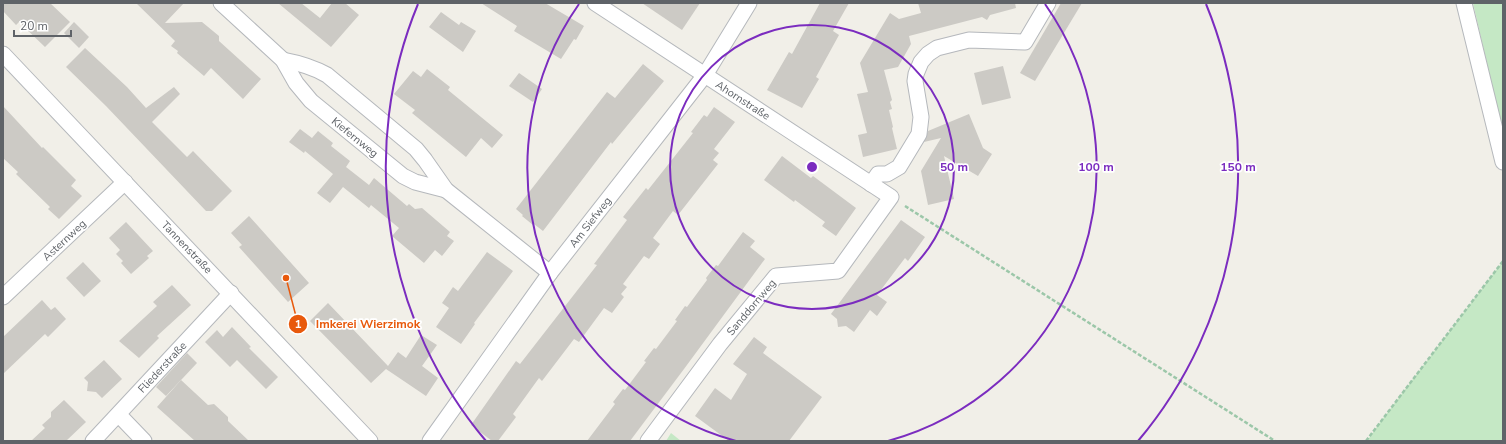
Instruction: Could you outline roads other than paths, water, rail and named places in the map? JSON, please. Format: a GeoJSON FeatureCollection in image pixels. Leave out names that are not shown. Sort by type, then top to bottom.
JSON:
{"type":"FeatureCollection","features":[{"type":"Feature","properties":{"kind":"street","name":"Kiefernweg"},"geometry":{"type":"LineString","coordinates":[[221,3],[283,60],[296,83],[311,101],[398,173],[415,182],[446,190]]}},
{"type":"Feature","properties":{"kind":"street","name":"Ahornstraße"},"geometry":{"type":"LineString","coordinates":[[595,3],[891,197]]}},
{"type":"Feature","properties":{"kind":"street","name":"Am Siefweg"},"geometry":{"type":"LineString","coordinates":[[430,441],[550,272],[705,75],[749,3]]}},
{"type":"Feature","properties":{"kind":"street"},"geometry":{"type":"LineString","coordinates":[[872,184],[878,174],[886,174],[899,167],[918,137],[921,117],[915,81],[916,74],[923,58],[937,48],[969,40],[1024,42],[1048,3]]}},
{"type":"Feature","properties":{"kind":"street"},"geometry":{"type":"LineString","coordinates":[[1464,3],[1503,162]]}},
{"type":"Feature","properties":{"kind":"street","name":"Tannenstraße"},"geometry":{"type":"LineString","coordinates":[[3,54],[370,441]]}},
{"type":"Feature","properties":{"kind":"street","name":"Kiefernweg"},"geometry":{"type":"LineString","coordinates":[[283,60],[304,64],[327,75],[416,149],[446,190],[550,272]]}},
{"type":"Feature","properties":{"kind":"street","name":"Asternweg"},"geometry":{"type":"LineString","coordinates":[[3,297],[125,182]]}},
{"type":"Feature","properties":{"kind":"street","name":"Sanddornweg"},"geometry":{"type":"LineString","coordinates":[[648,441],[720,344],[776,276],[838,271],[891,197]]}},
{"type":"Feature","properties":{"kind":"street","name":"Fliederstraße"},"geometry":{"type":"LineString","coordinates":[[93,441],[231,293]]}},
{"type":"Feature","properties":{"kind":"street"},"geometry":{"type":"LineString","coordinates":[[118,415],[144,441]]}},
{"type":"Feature","properties":{"kind":"place","name":"Imkerei Wierzimok"},"geometry":{"type":"Point","coordinates":[286,278]}}]}
